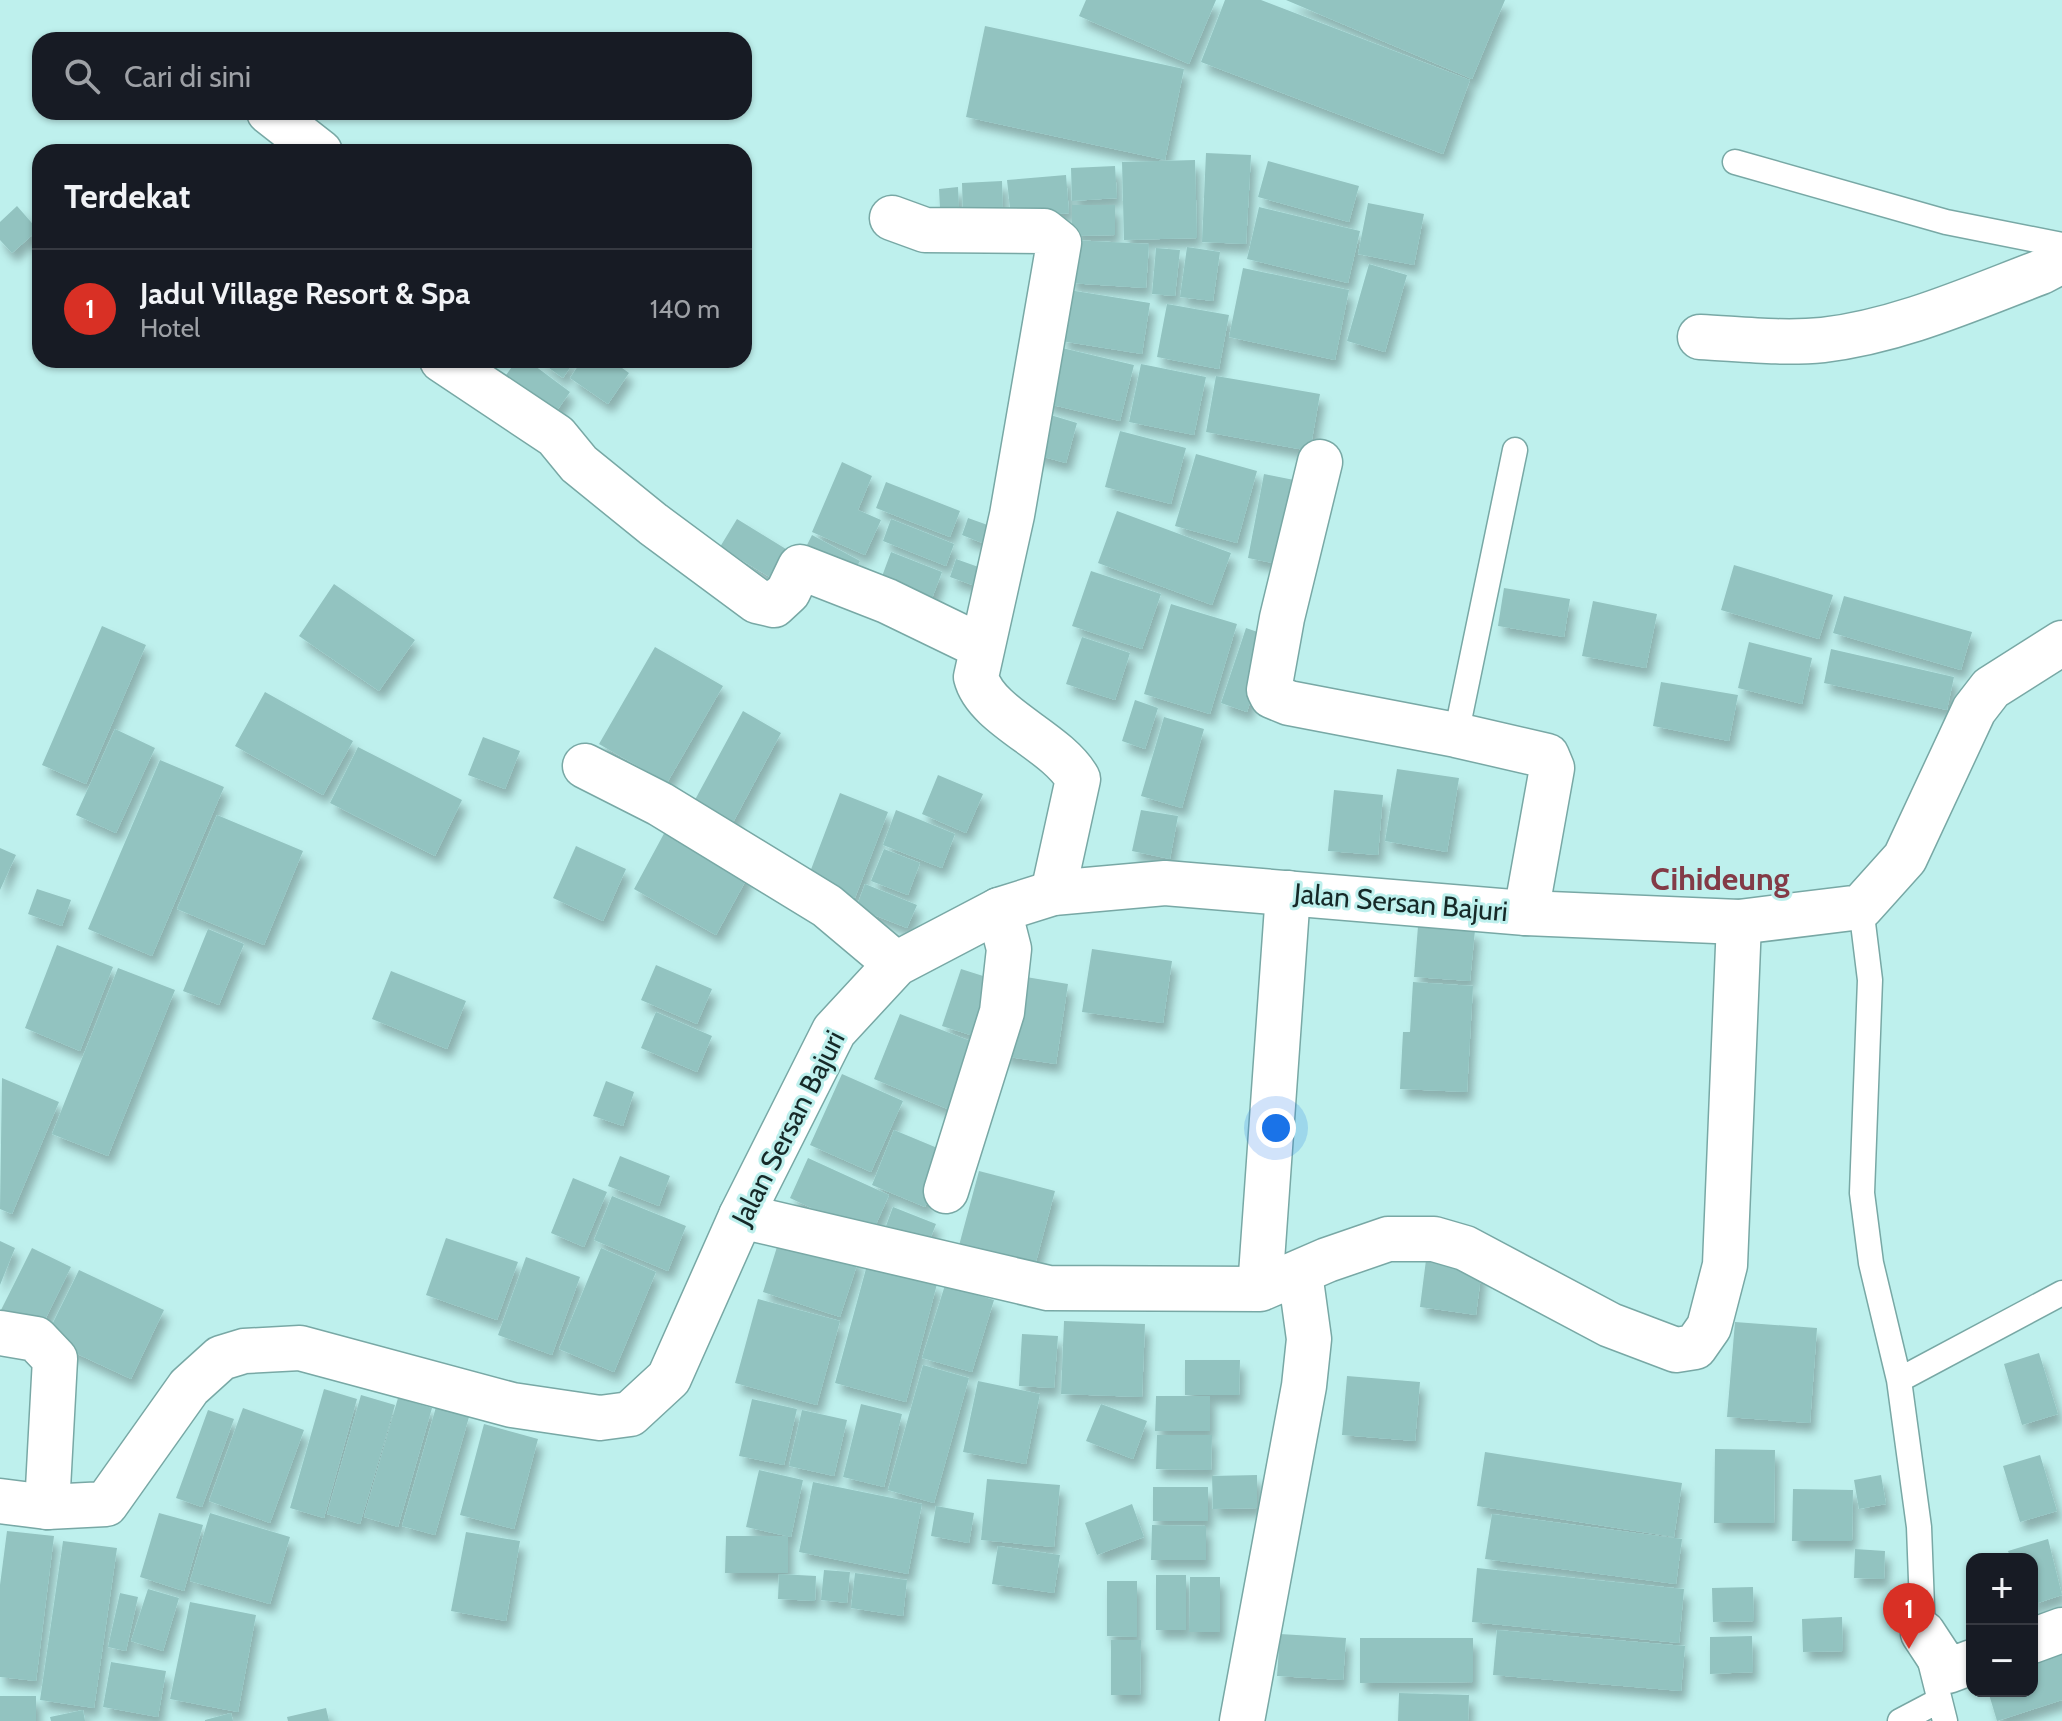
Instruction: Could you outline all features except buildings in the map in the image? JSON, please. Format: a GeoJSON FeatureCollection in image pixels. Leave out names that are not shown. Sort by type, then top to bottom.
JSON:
{"type":"FeatureCollection","features":[{"type":"Feature","properties":{"kind":"street"},"geometry":{"type":"LineString","coordinates":[[279,120],[310,144]]}},
{"type":"Feature","properties":{"kind":"street"},"geometry":{"type":"LineString","coordinates":[[892,218],[925,230],[1044,231],[1059,243],[1012,515],[976,677],[983,694],[1065,762],[1078,779],[1053,893]]}},
{"type":"Feature","properties":{"kind":"street"},"geometry":{"type":"LineString","coordinates":[[1700,337],[1779,342],[1862,334],[1927,314],[2041,272],[2062,261]]}},
{"type":"Feature","properties":{"kind":"street"},"geometry":{"type":"LineString","coordinates":[[454,368],[556,436],[579,464],[757,601],[774,605],[788,592],[800,567],[887,601],[982,647]]}},
{"type":"Feature","properties":{"kind":"street"},"geometry":{"type":"LineString","coordinates":[[1320,462],[1282,618],[1269,690],[1272,696],[1289,703],[1541,753],[1551,761],[1526,913]]}},
{"type":"Feature","properties":{"kind":"street"},"geometry":{"type":"LineString","coordinates":[[1861,907],[1905,858],[1974,710],[1991,688],[2062,643]]}},
{"type":"Feature","properties":{"kind":"street"},"geometry":{"type":"LineString","coordinates":[[585,766],[660,804],[827,906],[896,964]]}},
{"type":"Feature","properties":{"kind":"street","name":"Jalan Sersan Bajuri"},"geometry":{"type":"LineString","coordinates":[[0,1501],[47,1507],[106,1504],[189,1387],[221,1358],[244,1351],[300,1348],[512,1405],[600,1418],[630,1414],[669,1378],[741,1216],[834,1031],[896,964],[999,910],[1053,893],[1165,883],[1526,913],[1739,922],[1861,907]]}},
{"type":"Feature","properties":{"kind":"street"},"geometry":{"type":"LineString","coordinates":[[1260,1289],[1288,893]]}},
{"type":"Feature","properties":{"kind":"street"},"geometry":{"type":"LineString","coordinates":[[946,1191],[1002,1012],[1009,949],[999,910]]}},
{"type":"Feature","properties":{"kind":"street"},"geometry":{"type":"LineString","coordinates":[[741,1216],[1048,1288],[1260,1289],[1327,1260],[1388,1239],[1434,1239],[1465,1248],[1610,1325],[1676,1350],[1695,1347],[1709,1327],[1725,1265],[1739,922]]}},
{"type":"Feature","properties":{"kind":"street"},"geometry":{"type":"LineString","coordinates":[[1242,1721],[1304,1386],[1309,1339],[1300,1273]]}},
{"type":"Feature","properties":{"kind":"street"},"geometry":{"type":"LineString","coordinates":[[0,1333],[36,1339],[55,1359],[47,1507]]}},
{"type":"Feature","properties":{"kind":"street"},"geometry":{"type":"LineString","coordinates":[[2038,1639],[2062,1630]]}},
{"type":"Feature","properties":{"kind":"street"},"geometry":{"type":"LineString","coordinates":[[1923,1633],[1948,1671],[1966,1664]]}},
{"type":"Feature","properties":{"kind":"lane"},"geometry":{"type":"LineString","coordinates":[[1735,162],[1946,222],[2062,245]]}},
{"type":"Feature","properties":{"kind":"lane"},"geometry":{"type":"LineString","coordinates":[[1456,735],[1515,450]]}},
{"type":"Feature","properties":{"kind":"lane"},"geometry":{"type":"LineString","coordinates":[[1861,907],[1870,972],[1862,1193],[1871,1263],[1899,1380],[1919,1527],[1923,1633],[1942,1711],[1900,1721]]}},
{"type":"Feature","properties":{"kind":"lane"},"geometry":{"type":"LineString","coordinates":[[1899,1380],[2062,1293]]}},
{"type":"Feature","properties":{"kind":"place","name":"Jadul Village Resort & Spa"},"geometry":{"type":"Point","coordinates":[1909,1649]}},
{"type":"Feature","properties":{"kind":"district","name":"Cihideung"},"geometry":{"type":"Point","coordinates":[1720,878]}}]}
